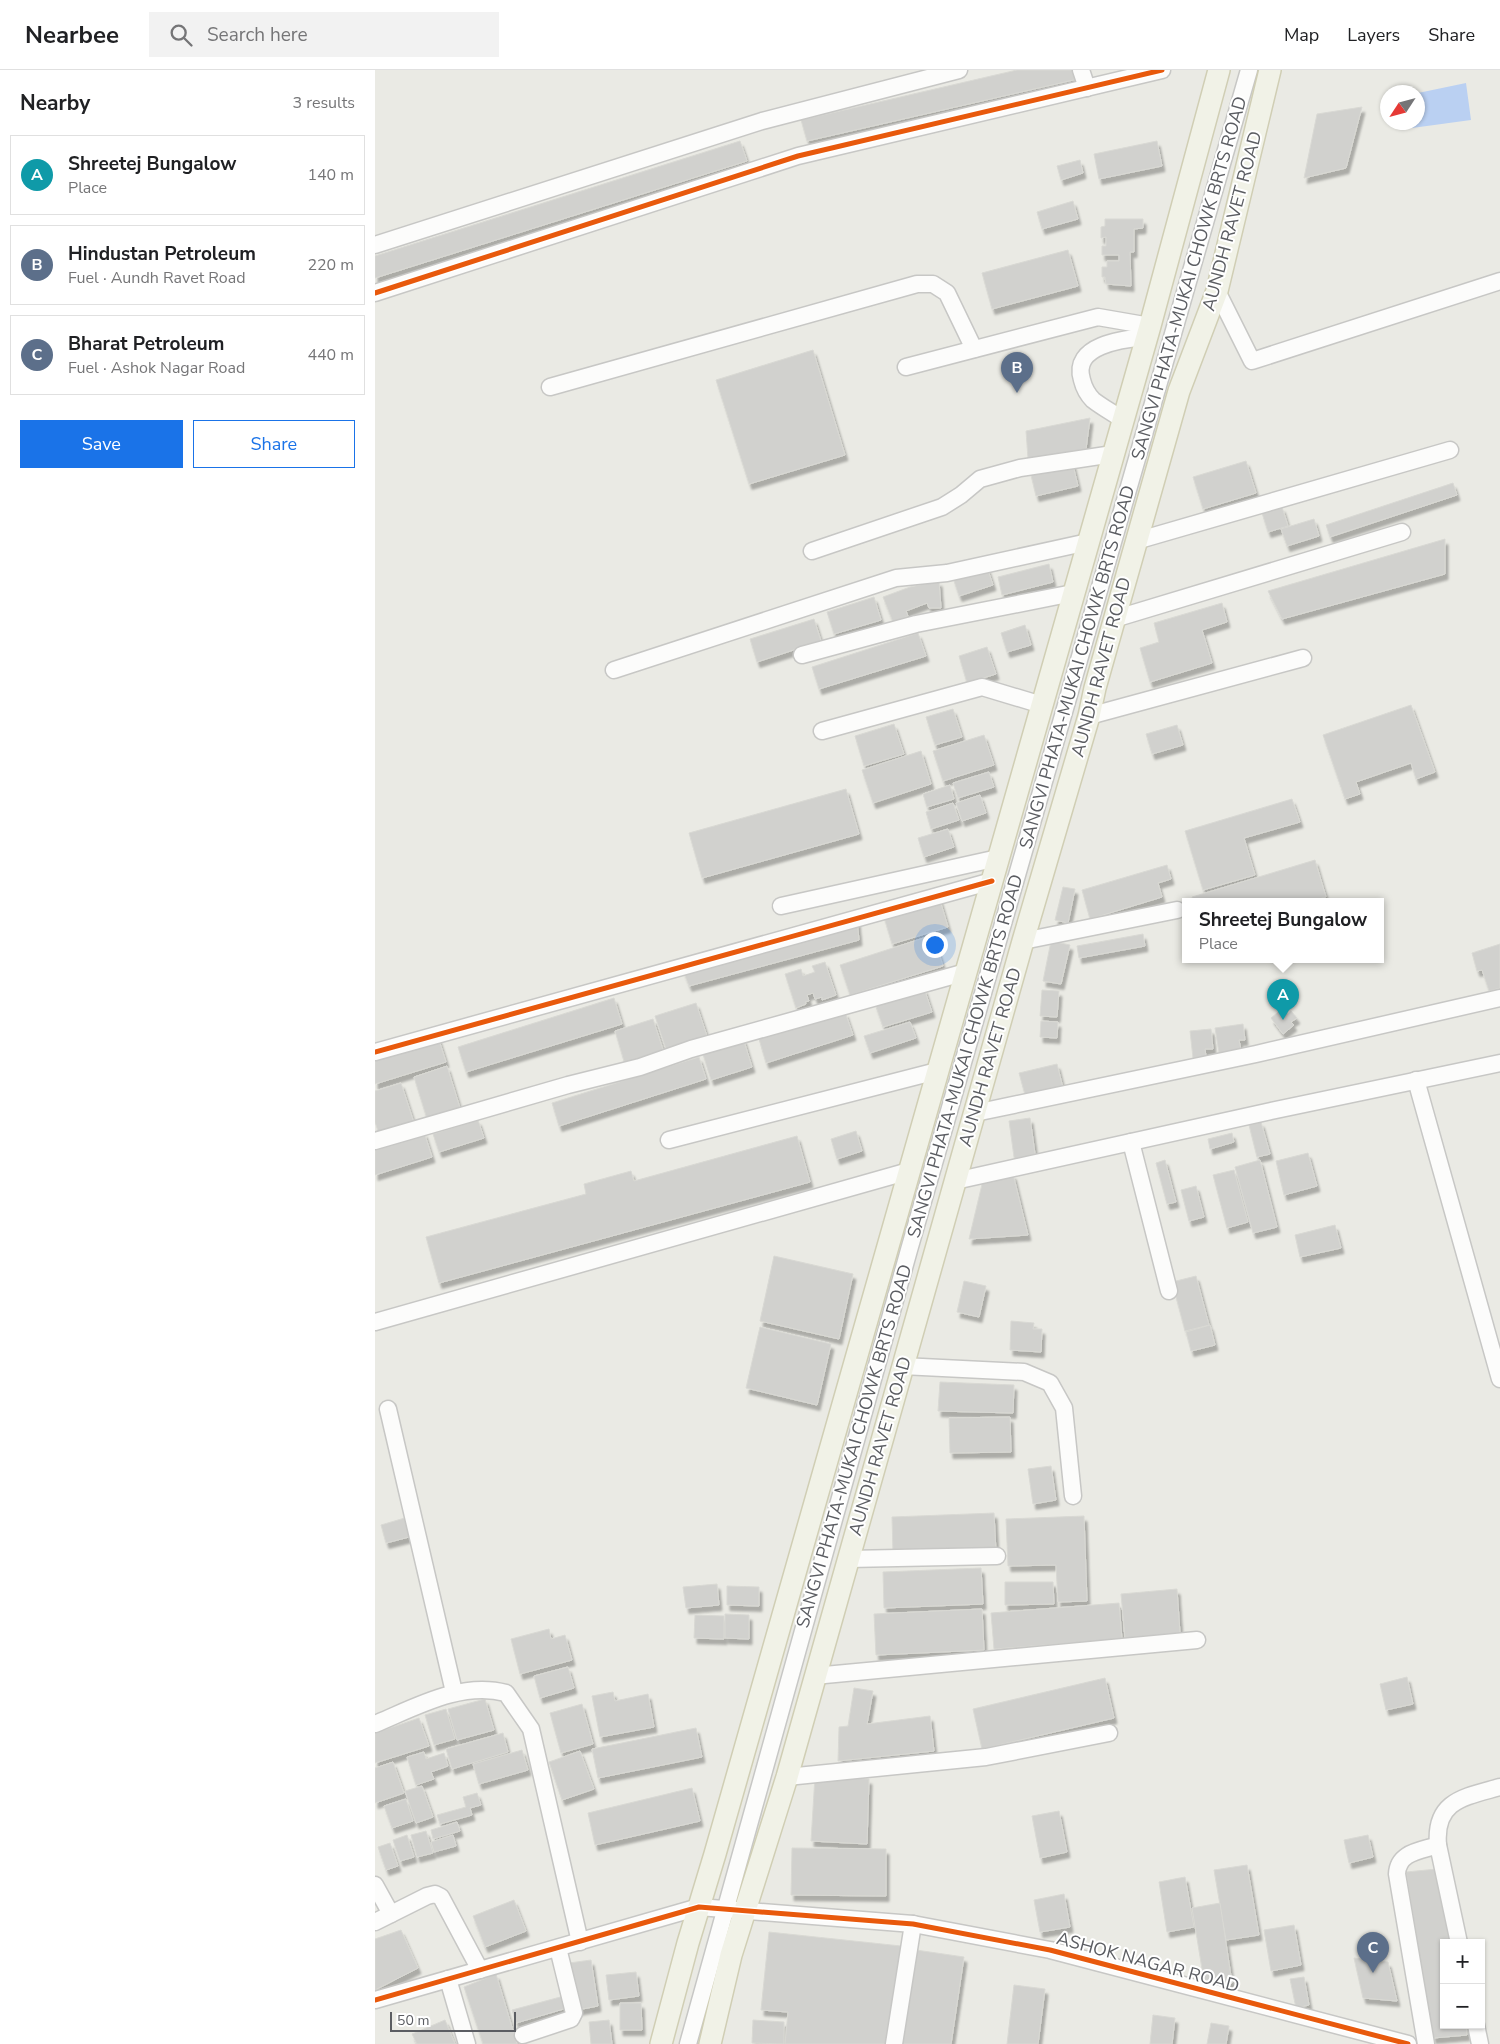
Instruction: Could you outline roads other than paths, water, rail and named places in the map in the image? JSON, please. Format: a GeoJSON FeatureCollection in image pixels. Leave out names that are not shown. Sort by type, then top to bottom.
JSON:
{"type":"FeatureCollection","features":[{"type":"Feature","properties":{"kind":"main road"},"geometry":{"type":"LineString","coordinates":[[661,2044],[1148,332],[1219,70]]}},
{"type":"Feature","properties":{"kind":"main road","name":"AUNDH RAVET ROAD"},"geometry":{"type":"LineString","coordinates":[[709,2044],[731,1955],[735,1910],[787,1777],[902,1366],[1089,716],[1114,619],[1179,390],[1217,291],[1270,70]]}},
{"type":"Feature","properties":{"kind":"street"},"geometry":{"type":"LineString","coordinates":[[375,245],[762,121],[959,70]]}},
{"type":"Feature","properties":{"kind":"street"},"geometry":{"type":"LineString","coordinates":[[1081,70],[1087,88]]}},
{"type":"Feature","properties":{"kind":"street"},"geometry":{"type":"LineString","coordinates":[[375,293],[798,156],[1162,70]]}},
{"type":"Feature","properties":{"kind":"street","name":"SANGVI PHATA-MUKAI CHOWK BRTS ROAD"},"geometry":{"type":"LineString","coordinates":[[688,2044],[735,1910],[909,1250],[1249,70]]}},
{"type":"Feature","properties":{"kind":"street"},"geometry":{"type":"LineString","coordinates":[[1217,291],[1252,361],[1500,281]]}},
{"type":"Feature","properties":{"kind":"street"},"geometry":{"type":"LineString","coordinates":[[550,387],[917,284],[933,284],[947,293],[974,349]]}},
{"type":"Feature","properties":{"kind":"street"},"geometry":{"type":"LineString","coordinates":[[905,367],[1098,316],[1148,332]]}},
{"type":"Feature","properties":{"kind":"street"},"geometry":{"type":"LineString","coordinates":[[1123,420],[1093,400],[1085,390],[1080,374],[1081,364],[1093,351],[1106,343],[1148,332]]}},
{"type":"Feature","properties":{"kind":"street"},"geometry":{"type":"LineString","coordinates":[[1136,541],[1450,450]]}},
{"type":"Feature","properties":{"kind":"street"},"geometry":{"type":"LineString","coordinates":[[812,551],[942,507],[961,495],[980,479],[1020,468],[1113,454]]}},
{"type":"Feature","properties":{"kind":"street"},"geometry":{"type":"LineString","coordinates":[[1114,619],[1402,532]]}},
{"type":"Feature","properties":{"kind":"street"},"geometry":{"type":"LineString","coordinates":[[614,670],[896,578],[947,573],[1088,542]]}},
{"type":"Feature","properties":{"kind":"street"},"geometry":{"type":"LineString","coordinates":[[802,655],[916,624],[1073,593]]}},
{"type":"Feature","properties":{"kind":"street"},"geometry":{"type":"LineString","coordinates":[[1089,716],[1303,658]]}},
{"type":"Feature","properties":{"kind":"street"},"geometry":{"type":"LineString","coordinates":[[822,731],[982,688],[1042,704]]}},
{"type":"Feature","properties":{"kind":"street"},"geometry":{"type":"LineString","coordinates":[[781,906],[998,858]]}},
{"type":"Feature","properties":{"kind":"street"},"geometry":{"type":"LineString","coordinates":[[375,1052],[992,881]]}},
{"type":"Feature","properties":{"kind":"street"},"geometry":{"type":"LineString","coordinates":[[1023,941],[1177,910]]}},
{"type":"Feature","properties":{"kind":"street"},"geometry":{"type":"LineString","coordinates":[[375,1141],[568,1085],[640,1067],[691,1049],[966,972]]}},
{"type":"Feature","properties":{"kind":"street"},"geometry":{"type":"LineString","coordinates":[[975,1113],[1275,1049],[1500,998]]}},
{"type":"Feature","properties":{"kind":"street"},"geometry":{"type":"LineString","coordinates":[[955,1181],[1500,1063]]}},
{"type":"Feature","properties":{"kind":"street"},"geometry":{"type":"LineString","coordinates":[[669,1140],[937,1071]]}},
{"type":"Feature","properties":{"kind":"street"},"geometry":{"type":"LineString","coordinates":[[1416,1080],[1500,1380]]}},
{"type":"Feature","properties":{"kind":"street"},"geometry":{"type":"LineString","coordinates":[[1131,1142],[1169,1291]]}},
{"type":"Feature","properties":{"kind":"street"},"geometry":{"type":"LineString","coordinates":[[375,1322],[909,1171]]}},
{"type":"Feature","properties":{"kind":"street"},"geometry":{"type":"LineString","coordinates":[[902,1366],[1024,1372],[1050,1383],[1064,1408],[1073,1496]]}},
{"type":"Feature","properties":{"kind":"street"},"geometry":{"type":"LineString","coordinates":[[388,1409],[454,1692]]}},
{"type":"Feature","properties":{"kind":"street"},"geometry":{"type":"LineString","coordinates":[[848,1559],[997,1556]]}},
{"type":"Feature","properties":{"kind":"street"},"geometry":{"type":"LineString","coordinates":[[814,1676],[1197,1640]]}},
{"type":"Feature","properties":{"kind":"street"},"geometry":{"type":"LineString","coordinates":[[375,1724],[454,1692],[494,1690],[506,1693],[531,1730],[580,1942]]}},
{"type":"Feature","properties":{"kind":"street"},"geometry":{"type":"LineString","coordinates":[[787,1777],[986,1757],[1109,1733]]}},
{"type":"Feature","properties":{"kind":"street"},"geometry":{"type":"LineString","coordinates":[[1458,1939],[1438,1845],[1437,1834],[1441,1818],[1446,1808],[1453,1802],[1463,1797],[1500,1787]]}},
{"type":"Feature","properties":{"kind":"street"},"geometry":{"type":"LineString","coordinates":[[1426,2044],[1397,1874],[1398,1865],[1402,1858],[1438,1845]]}},
{"type":"Feature","properties":{"kind":"street"},"geometry":{"type":"LineString","coordinates":[[375,1885],[391,1914]]}},
{"type":"Feature","properties":{"kind":"street"},"geometry":{"type":"LineString","coordinates":[[375,1922],[427,1896],[435,1894],[441,1897],[447,1904],[480,1970]]}},
{"type":"Feature","properties":{"kind":"street"},"geometry":{"type":"LineString","coordinates":[[375,2000],[699,1907]]}},
{"type":"Feature","properties":{"kind":"street","name":"ASHOK NAGAR ROAD"},"geometry":{"type":"LineString","coordinates":[[699,1907],[913,1924],[1050,1950],[1408,2044]]}},
{"type":"Feature","properties":{"kind":"street"},"geometry":{"type":"LineString","coordinates":[[894,2044],[913,1924]]}},
{"type":"Feature","properties":{"kind":"street"},"geometry":{"type":"LineString","coordinates":[[523,2034],[571,2020],[574,2013],[558,1948]]}},
{"type":"Feature","properties":{"kind":"street"},"geometry":{"type":"LineString","coordinates":[[448,1979],[467,2044]]}},
{"type":"Feature","properties":{"kind":"street"},"geometry":{"type":"LineString","coordinates":[[1477,2029],[1480,2044]]}},
{"type":"Feature","properties":{"kind":"water"},"geometry":{"type":"Polygon","coordinates":[[[1466,83],[1471,120],[1425,126],[1425,92],[1466,83]]]}},
{"type":"Feature","properties":{"kind":"place","name":"Hindustan Petroleum"},"geometry":{"type":"Point","coordinates":[1017,393]}},
{"type":"Feature","properties":{"kind":"place","name":"Shreetej Bungalow"},"geometry":{"type":"Point","coordinates":[1283,1020]}},
{"type":"Feature","properties":{"kind":"place","name":"Bharat Petroleum"},"geometry":{"type":"Point","coordinates":[1373,1973]}}]}
